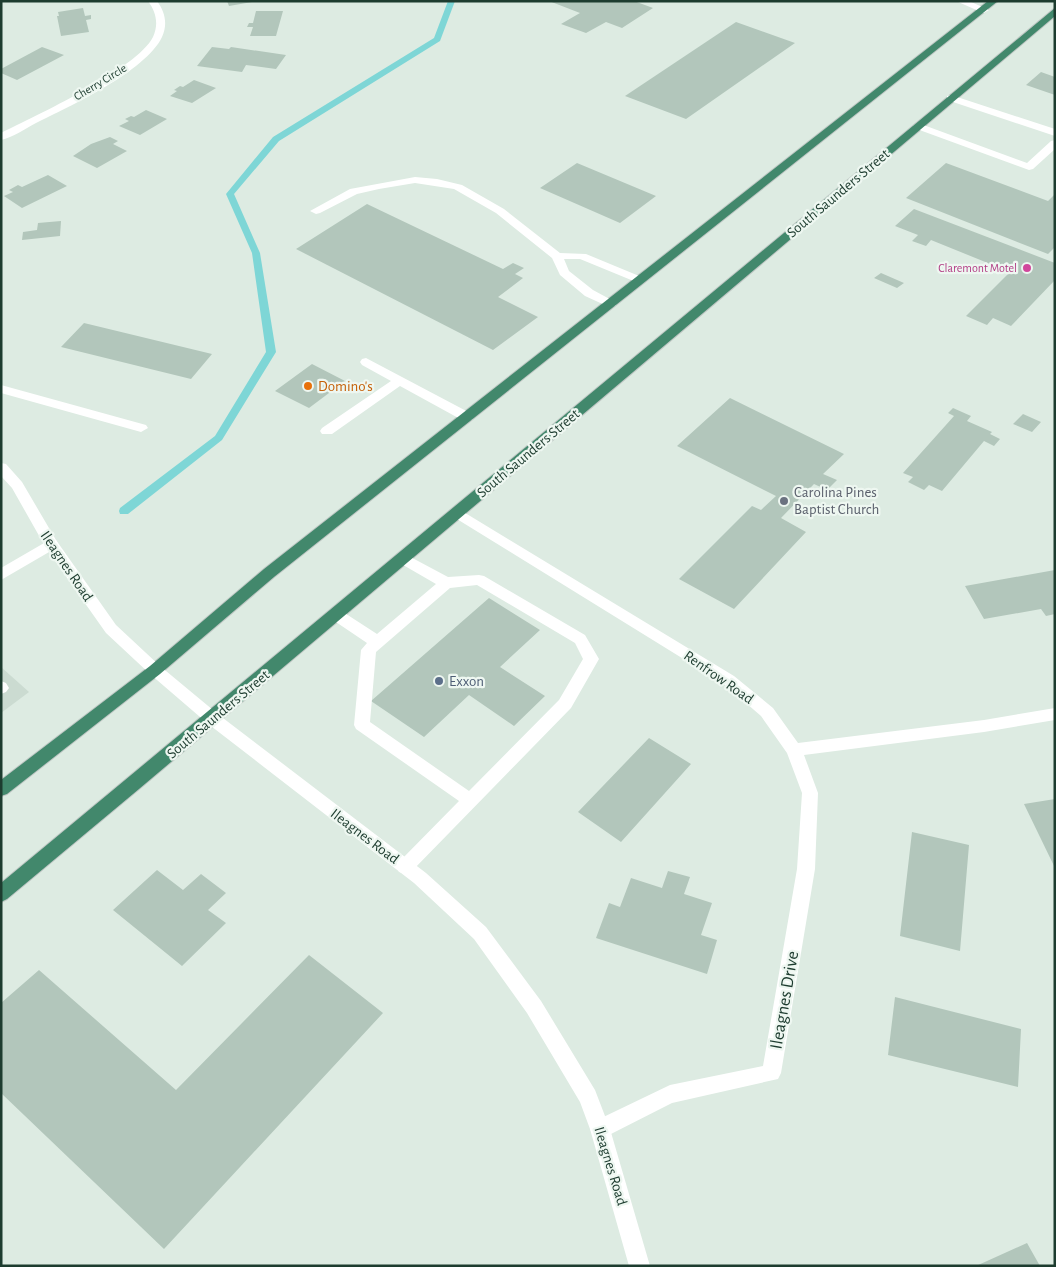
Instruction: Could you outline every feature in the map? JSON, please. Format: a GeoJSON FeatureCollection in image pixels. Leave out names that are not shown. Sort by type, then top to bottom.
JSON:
{"type":"FeatureCollection","features":[{"type":"Feature","properties":{"kind":"highway"},"geometry":{"type":"LineString","coordinates":[[1,789],[155,670],[269,573],[989,5]]}},
{"type":"Feature","properties":{"kind":"highway","name":"South Saunders Street"},"geometry":{"type":"LineString","coordinates":[[1,894],[213,719],[335,614],[951,98],[1052,16]]}},
{"type":"Feature","properties":{"kind":"street","name":"Cherry Circle"},"geometry":{"type":"LineString","coordinates":[[1,137],[79,96],[138,60],[154,43],[160,30],[162,18],[158,8],[152,1]]}},
{"type":"Feature","properties":{"kind":"street"},"geometry":{"type":"LineString","coordinates":[[960,1],[989,5]]}},
{"type":"Feature","properties":{"kind":"street"},"geometry":{"type":"LineString","coordinates":[[951,98],[1055,133]]}},
{"type":"Feature","properties":{"kind":"street"},"geometry":{"type":"LineString","coordinates":[[918,126],[1029,167],[1055,143]]}},
{"type":"Feature","properties":{"kind":"street"},"geometry":{"type":"LineString","coordinates":[[316,211],[354,191],[415,180],[438,182],[458,188],[500,210],[557,256],[564,273],[589,293],[611,303]]}},
{"type":"Feature","properties":{"kind":"street"},"geometry":{"type":"LineString","coordinates":[[557,256],[582,256],[640,280]]}},
{"type":"Feature","properties":{"kind":"street"},"geometry":{"type":"LineString","coordinates":[[366,362],[467,417]]}},
{"type":"Feature","properties":{"kind":"street"},"geometry":{"type":"LineString","coordinates":[[327,430],[400,380]]}},
{"type":"Feature","properties":{"kind":"street"},"geometry":{"type":"LineString","coordinates":[[1,389],[141,428]]}},
{"type":"Feature","properties":{"kind":"street","name":"Ileagnes Road"},"geometry":{"type":"LineString","coordinates":[[1,467],[17,485],[51,544],[115,635],[213,719],[420,878],[480,933],[534,1007],[588,1097],[600,1129],[640,1266]]}},
{"type":"Feature","properties":{"kind":"street","name":"Renfrow Road"},"geometry":{"type":"LineString","coordinates":[[457,512],[729,680],[767,712],[794,750]]}},
{"type":"Feature","properties":{"kind":"street"},"geometry":{"type":"LineString","coordinates":[[1,575],[51,544]]}},
{"type":"Feature","properties":{"kind":"street"},"geometry":{"type":"LineString","coordinates":[[403,558],[446,583],[479,580],[580,639],[591,658],[565,704],[405,867]]}},
{"type":"Feature","properties":{"kind":"street"},"geometry":{"type":"LineString","coordinates":[[446,583],[369,650],[362,725],[470,800]]}},
{"type":"Feature","properties":{"kind":"street"},"geometry":{"type":"LineString","coordinates":[[335,614],[378,642]]}},
{"type":"Feature","properties":{"kind":"street"},"geometry":{"type":"LineString","coordinates":[[794,750],[965,729],[1055,714]]}},
{"type":"Feature","properties":{"kind":"street","name":"Ileagnes Drive"},"geometry":{"type":"LineString","coordinates":[[600,1129],[670,1094],[771,1073],[806,869],[810,793],[794,750]]}},
{"type":"Feature","properties":{"kind":"shaded area"},"geometry":{"type":"Polygon","coordinates":[[[1,667],[29,692],[1,713],[1,667]]]}},
{"type":"Feature","properties":{"kind":"building"},"geometry":{"type":"Polygon","coordinates":[[[227,1],[252,1],[252,2],[229,6],[227,1]]]}},
{"type":"Feature","properties":{"kind":"building"},"geometry":{"type":"Polygon","coordinates":[[[549,1],[634,1],[653,8],[622,28],[606,22],[586,33],[561,24],[580,13],[549,1]]]}},
{"type":"Feature","properties":{"kind":"building"},"geometry":{"type":"Polygon","coordinates":[[[83,8],[85,16],[91,15],[91,19],[86,20],[89,32],[61,36],[58,12],[83,8]]]}},
{"type":"Feature","properties":{"kind":"building"},"geometry":{"type":"Polygon","coordinates":[[[256,11],[283,11],[276,36],[250,36],[253,27],[247,27],[249,23],[253,23],[256,11]]]}},
{"type":"Feature","properties":{"kind":"building"},"geometry":{"type":"Polygon","coordinates":[[[736,22],[795,43],[686,119],[625,96],[736,22]]]}},
{"type":"Feature","properties":{"kind":"building"},"geometry":{"type":"Polygon","coordinates":[[[42,47],[64,55],[17,80],[1,73],[1,69],[42,47]]]}},
{"type":"Feature","properties":{"kind":"building"},"geometry":{"type":"Polygon","coordinates":[[[212,47],[229,49],[231,47],[286,55],[276,69],[246,65],[242,72],[197,66],[212,47]]]}},
{"type":"Feature","properties":{"kind":"building"},"geometry":{"type":"Polygon","coordinates":[[[1041,72],[1055,77],[1055,95],[1026,85],[1041,72]]]}},
{"type":"Feature","properties":{"kind":"building"},"geometry":{"type":"Polygon","coordinates":[[[194,80],[216,88],[192,103],[170,96],[180,86],[183,87],[194,80]]]}},
{"type":"Feature","properties":{"kind":"building"},"geometry":{"type":"Polygon","coordinates":[[[146,110],[167,119],[140,135],[119,126],[129,121],[125,119],[131,116],[134,117],[146,110]]]}},
{"type":"Feature","properties":{"kind":"building"},"geometry":{"type":"Polygon","coordinates":[[[110,137],[118,141],[113,144],[127,151],[97,168],[73,156],[91,144],[110,137]]]}},
{"type":"Feature","properties":{"kind":"building"},"geometry":{"type":"Polygon","coordinates":[[[577,163],[656,196],[620,223],[540,188],[577,163]]]}},
{"type":"Feature","properties":{"kind":"building"},"geometry":{"type":"Polygon","coordinates":[[[946,163],[1048,201],[1055,194],[1055,247],[1048,254],[906,198],[946,163]]]}},
{"type":"Feature","properties":{"kind":"building"},"geometry":{"type":"Polygon","coordinates":[[[48,175],[67,186],[22,208],[4,196],[13,192],[9,190],[18,185],[22,187],[48,175]]]}},
{"type":"Feature","properties":{"kind":"building"},"geometry":{"type":"Polygon","coordinates":[[[367,204],[503,269],[513,263],[524,268],[515,274],[523,278],[498,297],[538,317],[493,350],[296,249],[367,204]]]}},
{"type":"Feature","properties":{"kind":"building","name":"Claremont Motel"},"geometry":{"type":"Polygon","coordinates":[[[914,209],[1055,263],[1055,280],[1011,326],[993,318],[987,325],[966,316],[1010,272],[931,240],[926,246],[912,241],[918,235],[895,226],[914,209]]]}},
{"type":"Feature","properties":{"kind":"building"},"geometry":{"type":"Polygon","coordinates":[[[61,221],[60,236],[22,240],[23,232],[37,230],[38,223],[61,221]]]}},
{"type":"Feature","properties":{"kind":"building"},"geometry":{"type":"Polygon","coordinates":[[[881,273],[904,283],[897,288],[874,278],[881,273]]]}},
{"type":"Feature","properties":{"kind":"building"},"geometry":{"type":"Polygon","coordinates":[[[84,323],[212,354],[191,379],[61,347],[84,323]]]}},
{"type":"Feature","properties":{"kind":"building"},"geometry":{"type":"Polygon","coordinates":[[[312,364],[345,381],[309,408],[275,391],[312,364]]]}},
{"type":"Feature","properties":{"kind":"building","name":"Carolina Pines Baptist Church"},"geometry":{"type":"Polygon","coordinates":[[[730,398],[844,454],[823,474],[837,480],[827,490],[814,484],[781,518],[806,532],[734,609],[679,579],[752,506],[761,510],[776,496],[677,446],[730,398]]]}},
{"type":"Feature","properties":{"kind":"building"},"geometry":{"type":"Polygon","coordinates":[[[953,408],[971,416],[967,421],[992,432],[990,434],[1000,439],[994,446],[984,441],[942,491],[929,485],[924,490],[908,482],[913,477],[903,473],[954,416],[948,413],[953,408]]]}},
{"type":"Feature","properties":{"kind":"building"},"geometry":{"type":"Polygon","coordinates":[[[1023,414],[1041,422],[1032,432],[1013,424],[1023,414]]]}},
{"type":"Feature","properties":{"kind":"building"},"geometry":{"type":"Polygon","coordinates":[[[1055,570],[1055,614],[1046,616],[1041,609],[984,619],[965,586],[1055,570]]]}},
{"type":"Feature","properties":{"kind":"building","name":"Exxon"},"geometry":{"type":"Polygon","coordinates":[[[489,598],[540,630],[500,667],[545,696],[514,726],[469,695],[424,737],[371,701],[489,598]]]}},
{"type":"Feature","properties":{"kind":"building"},"geometry":{"type":"Polygon","coordinates":[[[649,738],[691,764],[621,842],[578,812],[649,738]]]}},
{"type":"Feature","properties":{"kind":"building"},"geometry":{"type":"Polygon","coordinates":[[[1055,799],[1055,868],[1024,804],[1055,799]]]}},
{"type":"Feature","properties":{"kind":"building"},"geometry":{"type":"Polygon","coordinates":[[[912,832],[969,845],[960,951],[900,936],[912,832]]]}},
{"type":"Feature","properties":{"kind":"building"},"geometry":{"type":"Polygon","coordinates":[[[157,870],[183,890],[201,874],[226,893],[208,910],[226,923],[182,966],[113,910],[157,870]]]}},
{"type":"Feature","properties":{"kind":"building"},"geometry":{"type":"Polygon","coordinates":[[[668,871],[690,877],[684,894],[712,903],[701,935],[717,940],[707,974],[596,938],[609,903],[620,907],[631,878],[662,888],[668,871]]]}},
{"type":"Feature","properties":{"kind":"building"},"geometry":{"type":"Polygon","coordinates":[[[309,955],[383,1013],[164,1249],[1,1093],[1,1003],[39,970],[176,1090],[309,955]]]}},
{"type":"Feature","properties":{"kind":"building"},"geometry":{"type":"Polygon","coordinates":[[[895,997],[1021,1029],[1018,1087],[888,1055],[895,997]]]}},
{"type":"Feature","properties":{"kind":"building"},"geometry":{"type":"Polygon","coordinates":[[[1027,1243],[1040,1266],[976,1266],[1027,1243]]]}},
{"type":"Feature","properties":{"kind":"waterway"},"geometry":{"type":"LineString","coordinates":[[124,511],[219,438],[271,352],[256,253],[230,194],[276,139],[437,39],[452,1]]}},
{"type":"Feature","properties":{"kind":"place","name":"Claremont Motel"},"geometry":{"type":"Point","coordinates":[1027,268]}},
{"type":"Feature","properties":{"kind":"place","name":"Domino's"},"geometry":{"type":"Point","coordinates":[308,386]}},
{"type":"Feature","properties":{"kind":"place","name":"Carolina Pines Baptist Church"},"geometry":{"type":"Point","coordinates":[784,501]}},
{"type":"Feature","properties":{"kind":"place","name":"Exxon"},"geometry":{"type":"Point","coordinates":[439,681]}}]}
